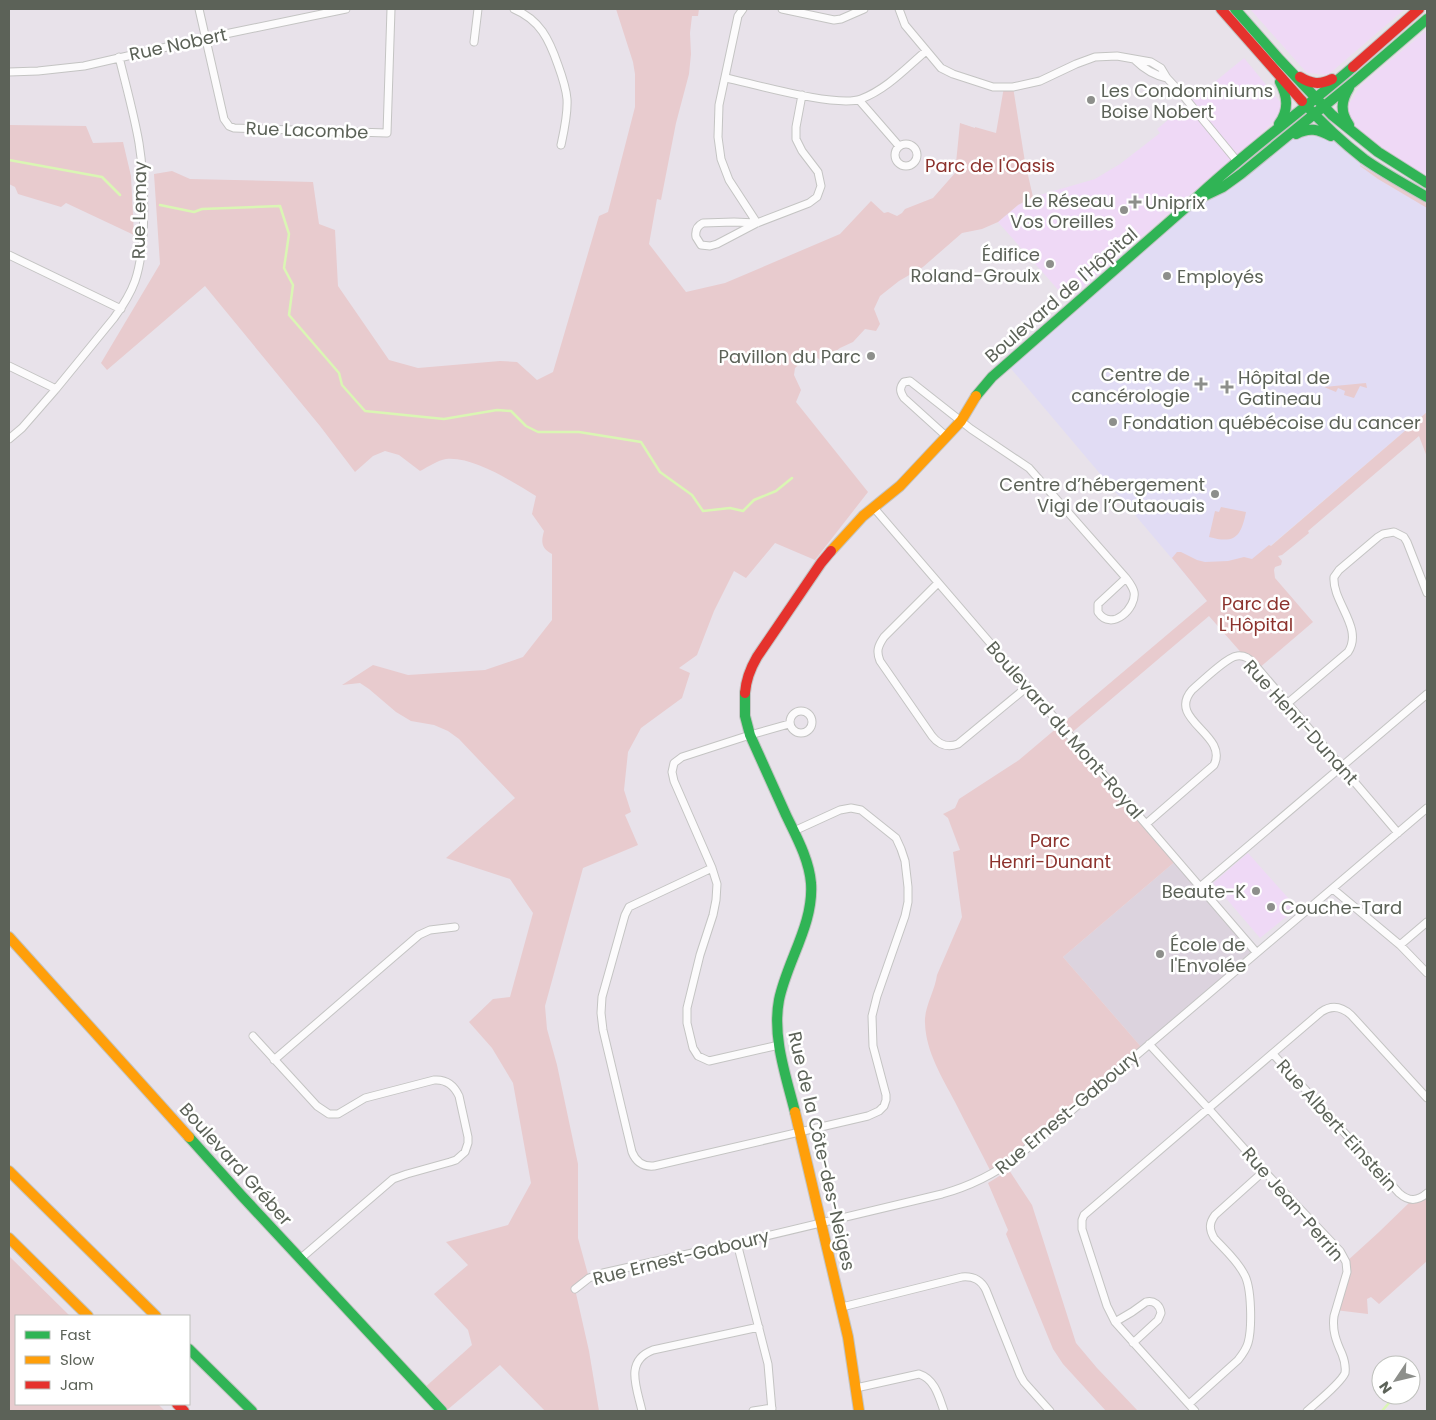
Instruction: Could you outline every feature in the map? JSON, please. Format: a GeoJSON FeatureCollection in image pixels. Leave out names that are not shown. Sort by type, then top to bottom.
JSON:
{"type":"FeatureCollection","features":[{"type":"Feature","properties":{"kind":"main road"},"geometry":{"type":"LineString","coordinates":[[1221,9],[1310,110],[1344,143],[1376,167],[1427,197]]}},
{"type":"Feature","properties":{"kind":"main road"},"geometry":{"type":"LineString","coordinates":[[1235,9],[1323,107],[1366,142],[1427,184]]}},
{"type":"Feature","properties":{"kind":"main road","name":"Boulevard de l'Hôpital"},"geometry":{"type":"LineString","coordinates":[[1192,202],[1223,187],[1278,144],[1310,110],[1316,99],[1419,9]]}},
{"type":"Feature","properties":{"kind":"main road","name":"Boulevard de l'Hôpital"},"geometry":{"type":"LineString","coordinates":[[874,508],[900,486],[946,436],[960,420],[978,392],[992,377],[1237,161],[1261,142],[1310,110],[1323,107],[1427,19]]}},
{"type":"Feature","properties":{"kind":"main road"},"geometry":{"type":"LineString","coordinates":[[1279,59],[1305,81],[1318,85],[1328,82],[1354,66]]}},
{"type":"Feature","properties":{"kind":"main road"},"geometry":{"type":"LineString","coordinates":[[1261,142],[1281,122],[1287,109],[1288,101],[1286,93],[1268,62]]}},
{"type":"Feature","properties":{"kind":"main road"},"geometry":{"type":"LineString","coordinates":[[1356,80],[1344,97],[1342,112],[1346,122],[1366,142]]}},
{"type":"Feature","properties":{"kind":"main road"},"geometry":{"type":"LineString","coordinates":[[1278,144],[1304,130],[1312,128],[1322,131],[1344,143]]}},
{"type":"Feature","properties":{"kind":"main road"},"geometry":{"type":"LineString","coordinates":[[1237,161],[1245,171]]}},
{"type":"Feature","properties":{"kind":"main road","name":"Rue de la Côte-des-Neiges"},"geometry":{"type":"LineString","coordinates":[[859,1411],[842,1307],[779,1045],[776,1022],[778,1002],[807,916],[811,895],[809,870],[803,850],[750,735],[745,716],[744,699],[746,681],[753,664],[821,563],[863,516],[874,508]]}},
{"type":"Feature","properties":{"kind":"main road","name":"Boulevard Gréber"},"geometry":{"type":"LineString","coordinates":[[9,937],[241,1195],[442,1411]]}},
{"type":"Feature","properties":{"kind":"main road"},"geometry":{"type":"LineString","coordinates":[[9,1170],[155,1315]]}},
{"type":"Feature","properties":{"kind":"main road"},"geometry":{"type":"LineString","coordinates":[[9,1238],[87,1315]]}},
{"type":"Feature","properties":{"kind":"main road"},"geometry":{"type":"LineString","coordinates":[[190,1350],[252,1411]]}},
{"type":"Feature","properties":{"kind":"street","name":"Rue Lacombe"},"geometry":{"type":"LineString","coordinates":[[199,9],[224,120],[229,126],[234,128],[387,133],[391,9]]}},
{"type":"Feature","properties":{"kind":"street","name":"Rue Nobert"},"geometry":{"type":"LineString","coordinates":[[9,72],[84,66],[346,9]]}},
{"type":"Feature","properties":{"kind":"street"},"geometry":{"type":"LineString","coordinates":[[474,42],[478,9]]}},
{"type":"Feature","properties":{"kind":"street"},"geometry":{"type":"LineString","coordinates":[[514,9],[535,22],[545,34],[552,47],[563,79],[567,101],[561,146]]}},
{"type":"Feature","properties":{"kind":"street"},"geometry":{"type":"LineString","coordinates":[[743,9],[738,16],[719,105],[718,138],[729,180],[757,223]]}},
{"type":"Feature","properties":{"kind":"street"},"geometry":{"type":"LineString","coordinates":[[782,9],[812,12],[834,20],[864,9]]}},
{"type":"Feature","properties":{"kind":"street"},"geometry":{"type":"LineString","coordinates":[[899,9],[905,25],[941,68],[985,85],[999,88],[1040,81],[1095,57],[1117,56],[1134,59],[1144,69],[1166,78],[1181,93],[1237,161]]}},
{"type":"Feature","properties":{"kind":"street"},"geometry":{"type":"LineString","coordinates":[[726,78],[838,101],[859,100],[881,89],[926,51]]}},
{"type":"Feature","properties":{"kind":"street","name":"Rue Lemay"},"geometry":{"type":"LineString","coordinates":[[9,439],[22,428],[56,389],[121,309],[134,282],[141,256],[143,187],[139,142],[119,57]]}},
{"type":"Feature","properties":{"kind":"street"},"geometry":{"type":"LineString","coordinates":[[757,223],[703,223],[699,225],[695,233],[701,245],[710,246],[757,223],[809,204],[817,196],[821,186],[818,172],[796,140],[796,127],[802,95]]}},
{"type":"Feature","properties":{"kind":"street"},"geometry":{"type":"LineString","coordinates":[[859,100],[899,146]]}},
{"type":"Feature","properties":{"kind":"street"},"geometry":{"type":"LineString","coordinates":[[9,255],[121,309]]}},
{"type":"Feature","properties":{"kind":"street"},"geometry":{"type":"LineString","coordinates":[[9,366],[56,389]]}},
{"type":"Feature","properties":{"kind":"street"},"geometry":{"type":"LineString","coordinates":[[946,436],[904,398],[900,391],[904,382],[910,381],[960,420],[1029,468],[1126,578],[1134,591],[1133,602],[1118,618],[1113,621],[1105,619],[1098,612],[1098,604],[1126,578]]}},
{"type":"Feature","properties":{"kind":"street","name":"Boulevard du Mont-Royal"},"geometry":{"type":"LineString","coordinates":[[874,508],[1256,952]]}},
{"type":"Feature","properties":{"kind":"street"},"geometry":{"type":"LineString","coordinates":[[1288,703],[1352,647],[1353,632],[1334,578],[1339,570],[1378,537],[1388,532],[1394,532],[1404,537],[1410,546],[1427,593]]}},
{"type":"Feature","properties":{"kind":"street"},"geometry":{"type":"LineString","coordinates":[[938,583],[884,637],[877,651],[880,661],[932,736],[944,746],[949,747],[958,744],[1027,687]]}},
{"type":"Feature","properties":{"kind":"street","name":"Rue Henri-Dunant"},"geometry":{"type":"LineString","coordinates":[[1146,824],[1210,769],[1216,760],[1214,745],[1187,712],[1186,702],[1192,690],[1228,660],[1235,656],[1242,656],[1250,660],[1288,703],[1398,833]]}},
{"type":"Feature","properties":{"kind":"street"},"geometry":{"type":"LineString","coordinates":[[1200,887],[1427,694]]}},
{"type":"Feature","properties":{"kind":"street"},"geometry":{"type":"LineString","coordinates":[[779,1045],[709,1061],[698,1056],[693,1048],[687,1023],[687,1008],[700,955],[715,908],[717,884],[712,868],[674,781],[672,767],[682,757],[789,724]]}},
{"type":"Feature","properties":{"kind":"street"},"geometry":{"type":"LineString","coordinates":[[712,868],[632,905],[626,911],[602,997],[603,1030],[632,1152],[634,1157],[646,1166],[654,1166],[868,1116],[879,1111],[884,1106],[886,1095],[873,1046],[872,1016],[877,996],[906,916],[909,895],[905,861],[899,843],[861,810],[851,808],[840,810],[794,831]]}},
{"type":"Feature","properties":{"kind":"street","name":"Rue Ernest-Gaboury"},"geometry":{"type":"LineString","coordinates":[[575,1289],[589,1278],[603,1273],[738,1243],[948,1192],[966,1187],[986,1178],[1018,1156],[1427,808]]}},
{"type":"Feature","properties":{"kind":"street"},"geometry":{"type":"LineString","coordinates":[[1333,889],[1400,945],[1427,973]]}},
{"type":"Feature","properties":{"kind":"street"},"geometry":{"type":"LineString","coordinates":[[1400,945],[1427,922]]}},
{"type":"Feature","properties":{"kind":"street"},"geometry":{"type":"LineString","coordinates":[[274,1060],[419,936],[430,930],[455,927]]}},
{"type":"Feature","properties":{"kind":"street"},"geometry":{"type":"LineString","coordinates":[[1195,1411],[1115,1322],[1107,1306],[1082,1229],[1082,1220],[1087,1212],[1320,1012],[1330,1007],[1341,1008],[1351,1015],[1427,1098]]}},
{"type":"Feature","properties":{"kind":"street"},"geometry":{"type":"LineString","coordinates":[[253,1036],[317,1106],[329,1114],[338,1114],[366,1098],[434,1080],[449,1082],[457,1091],[468,1138],[467,1148],[456,1160],[393,1179],[300,1259]]}},
{"type":"Feature","properties":{"kind":"street","name":"Rue Jean-Perrin"},"geometry":{"type":"LineString","coordinates":[[1149,1044],[1264,1171],[1340,1251],[1346,1262],[1347,1272],[1333,1323],[1336,1341],[1345,1361],[1344,1373],[1338,1383],[1306,1411]]}},
{"type":"Feature","properties":{"kind":"street","name":"Rue Albert-Einstein"},"geometry":{"type":"LineString","coordinates":[[1273,1054],[1403,1197],[1412,1200],[1422,1198],[1427,1193]]}},
{"type":"Feature","properties":{"kind":"street"},"geometry":{"type":"LineString","coordinates":[[1189,1404],[1238,1360],[1248,1342],[1250,1292],[1247,1280],[1241,1269],[1214,1238],[1211,1233],[1210,1224],[1215,1215],[1264,1171]]}},
{"type":"Feature","properties":{"kind":"street"},"geometry":{"type":"LineString","coordinates":[[738,1243],[768,1364],[772,1410],[753,1411]]}},
{"type":"Feature","properties":{"kind":"street"},"geometry":{"type":"LineString","coordinates":[[842,1307],[962,1277],[975,1278],[986,1290],[1020,1375],[1050,1411]]}},
{"type":"Feature","properties":{"kind":"street"},"geometry":{"type":"LineString","coordinates":[[1115,1322],[1146,1302],[1154,1302],[1158,1305],[1161,1310],[1160,1316],[1133,1343]]}},
{"type":"Feature","properties":{"kind":"street"},"geometry":{"type":"LineString","coordinates":[[642,1411],[635,1369],[637,1362],[644,1354],[653,1350],[759,1327]]}},
{"type":"Feature","properties":{"kind":"street"},"geometry":{"type":"LineString","coordinates":[[856,1388],[919,1374],[932,1382],[944,1411]]}},
{"type":"Feature","properties":{"kind":"shaded area"},"geometry":{"type":"Polygon","coordinates":[[[1250,9],[1405,9],[1328,75],[1307,73],[1250,9]]]}},
{"type":"Feature","properties":{"kind":"shaded area"},"geometry":{"type":"Polygon","coordinates":[[[1427,30],[1427,177],[1369,139],[1347,120],[1346,109],[1360,86],[1427,30]]]}},
{"type":"Feature","properties":{"kind":"shaded area"},"geometry":{"type":"Polygon","coordinates":[[[1244,58],[1281,103],[1280,111],[1275,120],[1255,140],[1068,301],[998,222],[1018,205],[1033,197],[1095,179],[1120,164],[1160,133],[1157,129],[1244,58]]]}},
{"type":"Feature","properties":{"kind":"shaded area","name":"Hôpital de Gatineau"},"geometry":{"type":"Polygon","coordinates":[[[1317,129],[1427,197],[1427,412],[1207,600],[1007,364],[1192,202],[1297,133],[1317,129]]]}},
{"type":"Feature","properties":{"kind":"shaded area"},"geometry":{"type":"Polygon","coordinates":[[[1248,853],[1297,908],[1260,938],[1213,883],[1248,853]]]}},
{"type":"Feature","properties":{"kind":"shaded area","name":"École de l'Envolée"},"geometry":{"type":"Polygon","coordinates":[[[1177,860],[1256,952],[1143,1049],[1063,957],[1177,860]]]}},
{"type":"Feature","properties":{"kind":"green space","name":"Parc de l'Oasis"},"geometry":{"type":"Polygon","coordinates":[[[616,9],[699,9],[698,16],[692,16],[689,74],[676,123],[661,200],[657,199],[649,244],[686,292],[725,283],[840,234],[871,201],[884,213],[888,212],[897,216],[905,209],[933,198],[955,173],[960,123],[996,133],[1004,87],[1013,87],[1025,162],[1033,197],[1018,205],[998,222],[982,229],[962,233],[923,267],[899,281],[880,296],[874,309],[880,324],[876,331],[865,329],[853,342],[840,348],[822,362],[812,353],[795,368],[794,375],[801,390],[796,402],[868,492],[815,560],[775,543],[746,578],[734,571],[714,611],[697,655],[679,668],[690,673],[682,698],[641,728],[628,752],[624,790],[631,812],[625,815],[638,845],[583,868],[545,1006],[547,1029],[557,1065],[578,1164],[578,1238],[589,1278],[575,1289],[589,1351],[599,1411],[545,1411],[500,1365],[446,1411],[422,1390],[472,1345],[468,1330],[434,1294],[468,1265],[446,1242],[508,1225],[531,1183],[513,1083],[492,1048],[469,1022],[493,999],[510,997],[533,913],[510,879],[446,858],[515,798],[459,739],[448,731],[434,725],[411,721],[396,712],[360,683],[342,685],[373,665],[408,675],[485,670],[523,657],[552,620],[552,554],[544,547],[542,542],[544,531],[532,514],[536,496],[492,471],[457,459],[446,459],[436,462],[420,471],[399,455],[385,451],[373,456],[355,472],[320,426],[205,286],[107,370],[101,363],[160,264],[154,174],[172,171],[190,179],[313,182],[319,224],[335,230],[338,286],[389,360],[418,368],[500,361],[517,362],[537,380],[553,372],[599,216],[608,212],[635,107],[633,62],[616,9]]]}},
{"type":"Feature","properties":{"kind":"green space"},"geometry":{"type":"Polygon","coordinates":[[[9,125],[86,126],[93,143],[123,142],[131,176],[134,235],[66,203],[61,207],[18,194],[15,187],[9,184],[9,125]]]}},
{"type":"Feature","properties":{"kind":"green space"},"geometry":{"type":"Polygon","coordinates":[[[1360,165],[1427,204],[1427,208],[1378,179],[1360,165]]]}},
{"type":"Feature","properties":{"kind":"green space"},"geometry":{"type":"Polygon","coordinates":[[[1366,383],[1367,388],[1360,386],[1354,398],[1344,395],[1345,391],[1338,388],[1336,392],[1324,387],[1366,383]]]}},
{"type":"Feature","properties":{"kind":"green space","name":"Parc Henri-Dunant"},"geometry":{"type":"Polygon","coordinates":[[[1427,412],[1427,457],[1419,436],[1308,531],[1309,533],[1282,555],[1278,556],[1282,561],[1281,565],[1275,567],[1275,578],[1313,622],[1258,669],[1209,616],[1069,735],[1177,860],[1063,957],[1143,1049],[992,1174],[936,1064],[926,1034],[926,1011],[937,975],[962,917],[953,852],[960,850],[948,818],[943,814],[955,808],[959,799],[1019,760],[1207,601],[1172,558],[1177,552],[1205,562],[1228,561],[1244,557],[1252,559],[1269,545],[1271,546],[1427,412]]]}},
{"type":"Feature","properties":{"kind":"green space"},"geometry":{"type":"Polygon","coordinates":[[[1221,507],[1246,512],[1239,533],[1231,539],[1225,540],[1209,537],[1215,511],[1219,512],[1221,507]]]}},
{"type":"Feature","properties":{"kind":"green space"},"geometry":{"type":"Polygon","coordinates":[[[1009,1170],[1032,1205],[1076,1343],[1138,1411],[1106,1411],[1063,1364],[1053,1349],[1006,1234],[1008,1230],[988,1183],[1009,1170]]]}},
{"type":"Feature","properties":{"kind":"green space"},"geometry":{"type":"Polygon","coordinates":[[[1427,1196],[1427,1261],[1379,1304],[1371,1297],[1367,1299],[1368,1314],[1335,1310],[1346,1262],[1412,1200],[1427,1196]]]}},
{"type":"Feature","properties":{"kind":"green space"},"geometry":{"type":"Polygon","coordinates":[[[9,1256],[69,1315],[15,1315],[15,1405],[159,1405],[165,1411],[9,1411],[9,1256]]]}},
{"type":"Feature","properties":{"kind":"waterway"},"geometry":{"type":"LineString","coordinates":[[9,160],[102,177],[120,195]]}},
{"type":"Feature","properties":{"kind":"waterway"},"geometry":{"type":"LineString","coordinates":[[160,205],[194,212],[202,209],[280,206],[289,234],[284,268],[293,285],[289,315],[339,373],[342,385],[365,411],[444,419],[497,410],[511,411],[526,426],[538,432],[579,432],[641,442],[660,472],[692,495],[703,511],[730,508],[743,511],[754,500],[776,491],[792,478]]}},
{"type":"Feature","properties":{"kind":"waterway"},"geometry":{"type":"LineString","coordinates":[[1382,1411],[1387,1405]]}},
{"type":"Feature","properties":{"kind":"traffic: fast"},"geometry":{"type":"LineString","coordinates":[[1235,9],[1332,115],[1378,152],[1427,183]]}},
{"type":"Feature","properties":{"kind":"traffic: fast"},"geometry":{"type":"LineString","coordinates":[[1202,197],[1223,187],[1241,174],[1427,19]]}},
{"type":"Feature","properties":{"kind":"traffic: fast"},"geometry":{"type":"LineString","coordinates":[[976,396],[992,377],[1211,184],[1353,67]]}},
{"type":"Feature","properties":{"kind":"traffic: fast"},"geometry":{"type":"LineString","coordinates":[[1279,124],[1286,109],[1285,93],[1280,82]]}},
{"type":"Feature","properties":{"kind":"traffic: fast"},"geometry":{"type":"LineString","coordinates":[[1349,88],[1344,97],[1343,106],[1344,116],[1349,125]]}},
{"type":"Feature","properties":{"kind":"traffic: fast"},"geometry":{"type":"LineString","coordinates":[[1302,101],[1332,132],[1364,159],[1427,197]]}},
{"type":"Feature","properties":{"kind":"traffic: fast"},"geometry":{"type":"LineString","coordinates":[[1296,134],[1305,130],[1314,130],[1331,136]]}},
{"type":"Feature","properties":{"kind":"traffic: fast"},"geometry":{"type":"LineString","coordinates":[[745,693],[745,716],[750,735],[802,848],[810,874],[811,898],[808,913],[783,985],[777,1014],[781,1056],[795,1112]]}},
{"type":"Feature","properties":{"kind":"traffic: fast"},"geometry":{"type":"LineString","coordinates":[[189,1137],[442,1411]]}},
{"type":"Feature","properties":{"kind":"traffic: fast"},"geometry":{"type":"LineString","coordinates":[[190,1350],[252,1411]]}},
{"type":"Feature","properties":{"kind":"traffic: slow"},"geometry":{"type":"LineString","coordinates":[[831,551],[863,516],[900,486],[961,421],[976,396]]}},
{"type":"Feature","properties":{"kind":"traffic: slow"},"geometry":{"type":"LineString","coordinates":[[9,937],[189,1137]]}},
{"type":"Feature","properties":{"kind":"traffic: slow"},"geometry":{"type":"LineString","coordinates":[[795,1112],[848,1337],[859,1411]]}},
{"type":"Feature","properties":{"kind":"traffic: slow"},"geometry":{"type":"LineString","coordinates":[[9,1171],[155,1315]]}},
{"type":"Feature","properties":{"kind":"traffic: slow"},"geometry":{"type":"LineString","coordinates":[[9,1238],[87,1315]]}},
{"type":"Feature","properties":{"kind":"traffic: jam"},"geometry":{"type":"LineString","coordinates":[[1221,9],[1302,101]]}},
{"type":"Feature","properties":{"kind":"traffic: jam"},"geometry":{"type":"LineString","coordinates":[[1353,67],[1419,9]]}},
{"type":"Feature","properties":{"kind":"traffic: jam"},"geometry":{"type":"LineString","coordinates":[[1300,77],[1316,83],[1332,79]]}},
{"type":"Feature","properties":{"kind":"traffic: jam"},"geometry":{"type":"LineString","coordinates":[[745,693],[746,683],[757,657],[831,551]]}},
{"type":"Feature","properties":{"kind":"traffic: jam"},"geometry":{"type":"LineString","coordinates":[[178,1405],[184,1411]]}},
{"type":"Feature","properties":{"kind":"place","name":"Les Condominiums Boise Nobert"},"geometry":{"type":"Point","coordinates":[1091,100]}},
{"type":"Feature","properties":{"kind":"place","name":"Uniprix"},"geometry":{"type":"Point","coordinates":[1135,202]}},
{"type":"Feature","properties":{"kind":"place","name":"Le Réseau Vos Oreilles"},"geometry":{"type":"Point","coordinates":[1124,210]}},
{"type":"Feature","properties":{"kind":"place","name":"Édifice Roland-Groulx"},"geometry":{"type":"Point","coordinates":[1050,264]}},
{"type":"Feature","properties":{"kind":"place","name":"Employés"},"geometry":{"type":"Point","coordinates":[1167,276]}},
{"type":"Feature","properties":{"kind":"place","name":"Pavillon du Parc"},"geometry":{"type":"Point","coordinates":[871,356]}},
{"type":"Feature","properties":{"kind":"place","name":"Centre de cancérologie"},"geometry":{"type":"Point","coordinates":[1201,384]}},
{"type":"Feature","properties":{"kind":"place","name":"Hôpital de Gatineau"},"geometry":{"type":"Point","coordinates":[1227,387]}},
{"type":"Feature","properties":{"kind":"place","name":"Fondation québécoise du cancer"},"geometry":{"type":"Point","coordinates":[1113,422]}},
{"type":"Feature","properties":{"kind":"place","name":"Centre d’hébergement Vigi de l’Outaouais"},"geometry":{"type":"Point","coordinates":[1215,494]}},
{"type":"Feature","properties":{"kind":"place","name":"Beaute-K"},"geometry":{"type":"Point","coordinates":[1256,891]}},
{"type":"Feature","properties":{"kind":"place","name":"Couche-Tard"},"geometry":{"type":"Point","coordinates":[1271,907]}},
{"type":"Feature","properties":{"kind":"place","name":"École de l'Envolée"},"geometry":{"type":"Point","coordinates":[1160,954]}},
{"type":"Feature","properties":{"kind":"park label","name":"Parc de L'Hôpital"},"geometry":{"type":"Point","coordinates":[1256,613]}}]}
